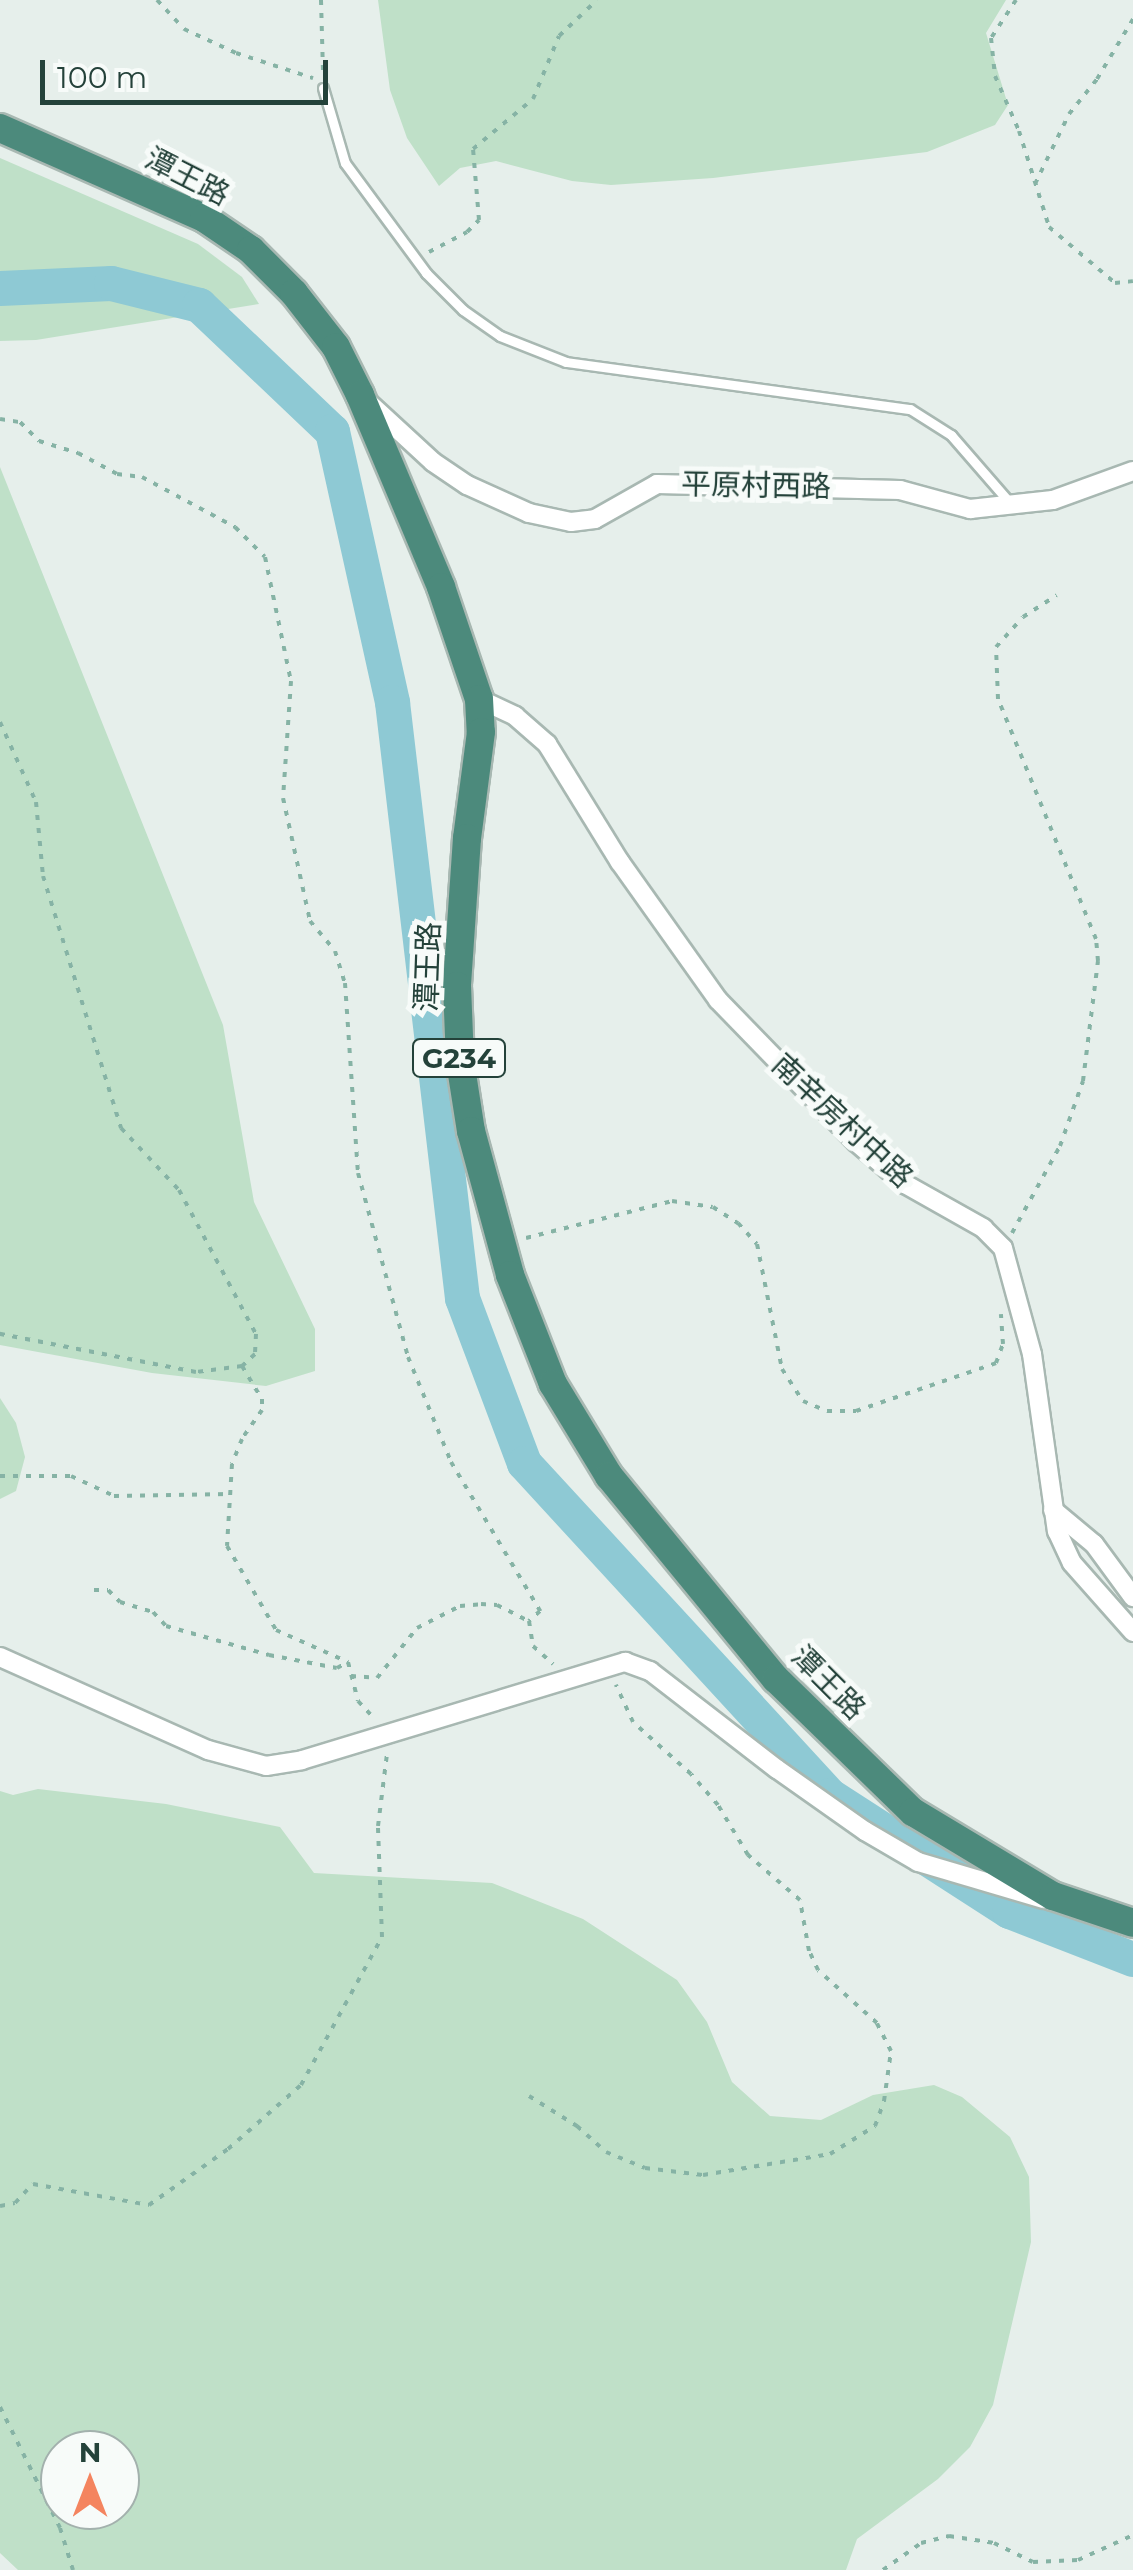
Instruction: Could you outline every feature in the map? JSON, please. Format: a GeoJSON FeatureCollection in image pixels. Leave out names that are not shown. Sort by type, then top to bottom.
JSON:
{"type":"FeatureCollection","features":[{"type":"Feature","properties":{"kind":"highway","name":"潭王路"},"geometry":{"type":"LineString","coordinates":[[0,128],[204,218],[251,250],[294,293],[336,348],[360,394],[441,587],[479,700],[481,732],[467,838],[457,986],[460,1060],[471,1131],[502,1244],[554,1384],[609,1476],[776,1678],[913,1812],[1053,1896],[1121,1919]]}},
{"type":"Feature","properties":{"kind":"street","name":"平原村西路"},"geometry":{"type":"LineString","coordinates":[[360,394],[432,462],[468,485],[529,513],[571,522],[595,519],[657,484],[900,490],[970,509],[1052,500],[1133,471]]}},
{"type":"Feature","properties":{"kind":"street","name":"南辛房村中路"},"geometry":{"type":"LineString","coordinates":[[479,700],[516,716],[547,744],[620,862],[718,1000],[868,1152],[905,1184],[984,1228],[1002,1248]]}},
{"type":"Feature","properties":{"kind":"street"},"geometry":{"type":"LineString","coordinates":[[1002,1248],[1032,1354],[1053,1510],[1072,1563],[1133,1632]]}},
{"type":"Feature","properties":{"kind":"street"},"geometry":{"type":"LineString","coordinates":[[1053,1510],[1094,1544],[1133,1598]]}},
{"type":"Feature","properties":{"kind":"street"},"geometry":{"type":"LineString","coordinates":[[0,1658],[208,1750],[266,1766],[302,1760],[625,1662],[650,1670],[777,1769],[865,1831],[918,1862],[998,1888],[1121,1919]]}},
{"type":"Feature","properties":{"kind":"lane"},"geometry":{"type":"LineString","coordinates":[[322,88],[345,163],[416,259],[463,310],[500,336],[566,362],[910,409],[951,435],[1013,506]]}},
{"type":"Feature","properties":{"kind":"path"},"geometry":{"type":"LineString","coordinates":[[157,0],[184,28],[236,53],[322,81],[321,0]]}},
{"type":"Feature","properties":{"kind":"path"},"geometry":{"type":"LineString","coordinates":[[416,259],[468,232],[480,220],[473,149],[532,99],[559,36],[597,0]]}},
{"type":"Feature","properties":{"kind":"path"},"geometry":{"type":"LineString","coordinates":[[1008,0],[1015,3],[991,38],[995,76],[1020,131],[1049,227],[1115,282],[1133,280]]}},
{"type":"Feature","properties":{"kind":"path"},"geometry":{"type":"LineString","coordinates":[[1035,184],[1069,114],[1097,79],[1133,19]]}},
{"type":"Feature","properties":{"kind":"path"},"geometry":{"type":"LineString","coordinates":[[0,419],[20,422],[40,441],[78,453],[117,474],[142,477],[236,526],[265,557],[291,680],[283,798],[310,921],[341,964],[351,1020],[358,1173],[408,1356],[452,1462],[540,1611],[529,1621]]}},
{"type":"Feature","properties":{"kind":"path"},"geometry":{"type":"LineString","coordinates":[[1002,1248],[1060,1146],[1083,1080],[1098,961],[1096,939],[998,699],[996,647],[1023,617],[1057,595]]}},
{"type":"Feature","properties":{"kind":"path"},"geometry":{"type":"LineString","coordinates":[[0,722],[36,802],[42,876],[121,1128],[179,1190],[256,1334],[254,1354],[242,1366],[196,1372],[0,1334]]}},
{"type":"Feature","properties":{"kind":"path"},"geometry":{"type":"LineString","coordinates":[[502,1244],[672,1201],[713,1207],[738,1223],[757,1244],[782,1369],[803,1402],[827,1411],[856,1411],[996,1363],[1004,1344],[1000,1312]]}},
{"type":"Feature","properties":{"kind":"path"},"geometry":{"type":"LineString","coordinates":[[242,1366],[262,1399],[262,1410],[235,1454],[228,1546],[276,1630],[348,1662]]}},
{"type":"Feature","properties":{"kind":"path"},"geometry":{"type":"LineString","coordinates":[[0,1476],[72,1476],[114,1496],[231,1494]]}},
{"type":"Feature","properties":{"kind":"path"},"geometry":{"type":"LineString","coordinates":[[94,1590],[108,1590],[120,1602],[153,1612],[166,1626],[232,1645],[300,1663],[337,1668],[348,1662]]}},
{"type":"Feature","properties":{"kind":"path"},"geometry":{"type":"LineString","coordinates":[[351,1676],[377,1678],[417,1628],[460,1606],[496,1605],[529,1621]]}},
{"type":"Feature","properties":{"kind":"path"},"geometry":{"type":"LineString","coordinates":[[529,1621],[533,1646],[550,1658],[556,1680]]}},
{"type":"Feature","properties":{"kind":"path"},"geometry":{"type":"LineString","coordinates":[[0,2206],[15,2203],[33,2184],[149,2205],[228,2149],[302,2085],[382,1937],[378,1826],[390,1731],[358,1701],[348,1662]]}},
{"type":"Feature","properties":{"kind":"path"},"geometry":{"type":"LineString","coordinates":[[529,2096],[578,2126],[606,2152],[645,2168],[703,2175],[830,2154],[874,2126],[884,2101],[891,2052],[877,2024],[818,1970],[809,1951],[800,1900],[748,1855],[718,1805],[691,1774],[633,1722],[610,1666]]}},
{"type":"Feature","properties":{"kind":"path"},"geometry":{"type":"LineString","coordinates":[[0,2408],[60,2528],[73,2570]]}},
{"type":"Feature","properties":{"kind":"path"},"geometry":{"type":"LineString","coordinates":[[884,2570],[921,2543],[949,2536],[994,2543],[1033,2562],[1078,2560],[1133,2535]]}},
{"type":"Feature","properties":{"kind":"green space"},"geometry":{"type":"Polygon","coordinates":[[[378,0],[1006,0],[986,33],[1008,105],[995,125],[927,152],[713,178],[611,185],[572,181],[496,161],[460,168],[439,186],[407,138],[390,90],[378,0]]]}},
{"type":"Feature","properties":{"kind":"green space"},"geometry":{"type":"Polygon","coordinates":[[[0,158],[198,244],[242,277],[259,304],[36,340],[0,341],[0,158]]]}},
{"type":"Feature","properties":{"kind":"green space"},"geometry":{"type":"Polygon","coordinates":[[[0,467],[223,1025],[254,1202],[315,1329],[315,1371],[266,1386],[152,1373],[0,1345],[0,467]]]}},
{"type":"Feature","properties":{"kind":"green space"},"geometry":{"type":"Polygon","coordinates":[[[0,1398],[16,1423],[25,1457],[16,1491],[0,1499],[0,1398]]]}},
{"type":"Feature","properties":{"kind":"green space"},"geometry":{"type":"Polygon","coordinates":[[[38,1789],[166,1804],[280,1827],[314,1873],[492,1883],[583,1919],[677,1980],[707,2022],[732,2082],[770,2116],[821,2120],[873,2095],[934,2085],[962,2097],[1010,2137],[1029,2177],[1031,2242],[993,2405],[970,2447],[938,2479],[857,2539],[846,2570],[18,2570],[0,2553],[0,1791],[13,1795],[38,1789]]]}},
{"type":"Feature","properties":{"kind":"waterway"},"geometry":{"type":"LineString","coordinates":[[0,288],[111,283],[199,305],[332,431],[392,702],[462,1298],[524,1463],[829,1795],[1009,1911],[1133,1959]]}}]}
